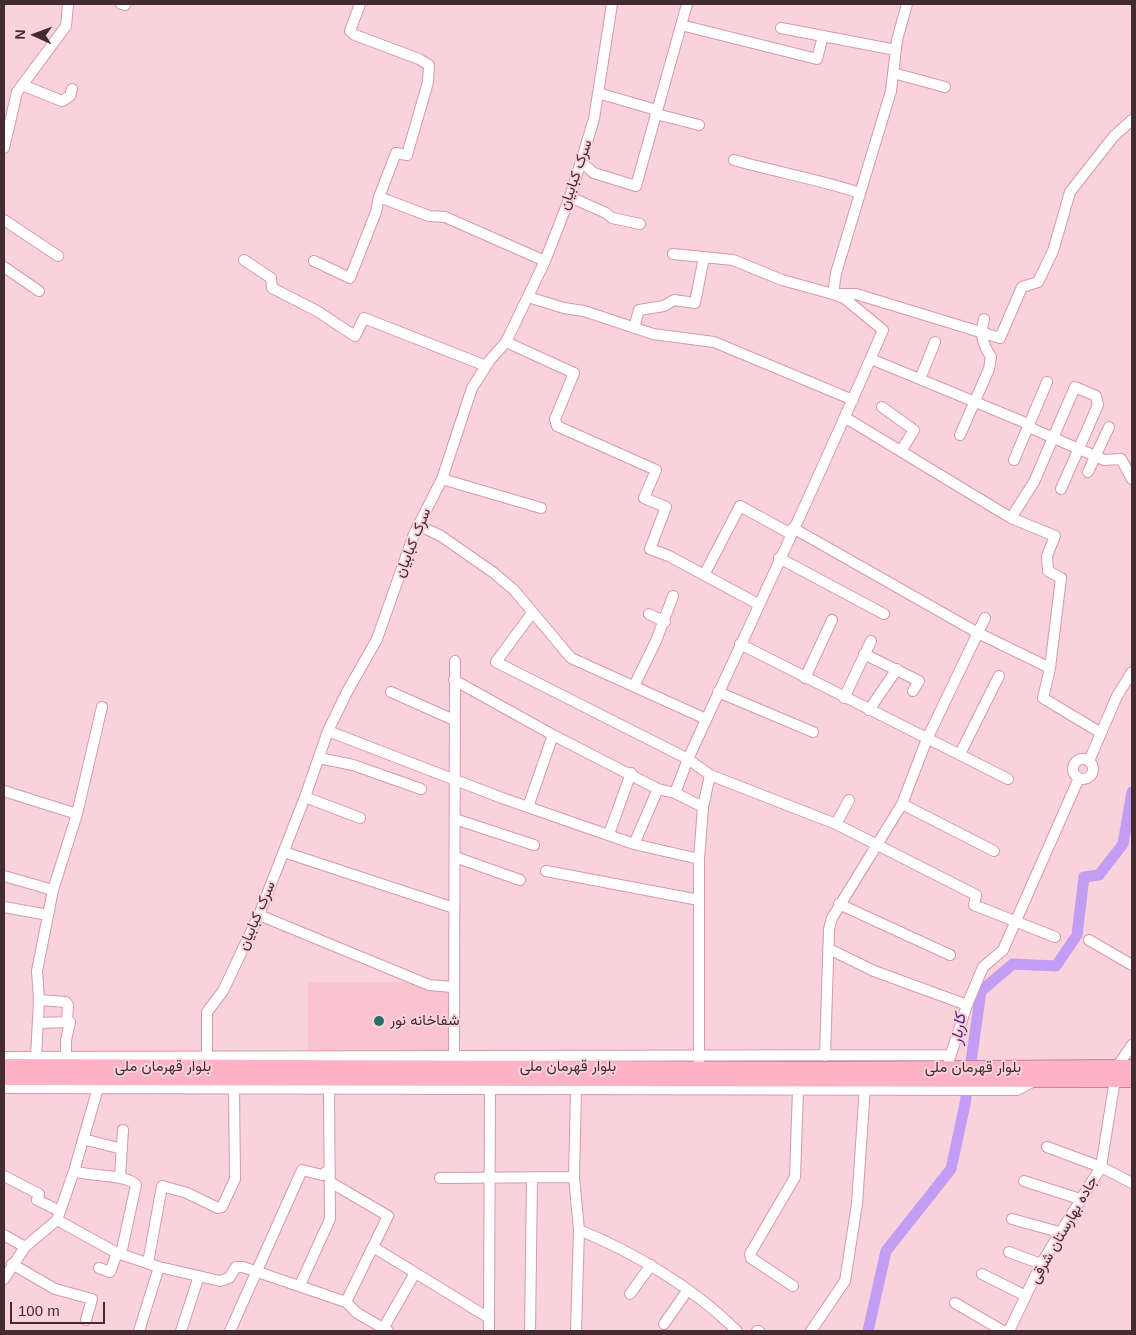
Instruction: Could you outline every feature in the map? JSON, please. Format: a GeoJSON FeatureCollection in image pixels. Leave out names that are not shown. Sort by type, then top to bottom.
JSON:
{"type":"FeatureCollection","features":[{"type":"Feature","properties":{"kind":"highway","name":"بلوار قهرمان ملی"},"geometry":{"type":"LineString","coordinates":[[4,1066],[490,1073],[698,1068],[951,1072],[982,1079],[1037,1080],[1116,1073],[1132,1067]]}},
{"type":"Feature","properties":{"kind":"highway","name":"بلوار قهرمان ملی"},"geometry":{"type":"LineString","coordinates":[[4,1078],[207,1068]]}},
{"type":"Feature","properties":{"kind":"highway","name":"بلوار قهرمان ملی"},"geometry":{"type":"LineString","coordinates":[[698,1068],[865,1085],[951,1072]]}},
{"type":"Feature","properties":{"kind":"highway","name":"بلوار قهرمان ملی"},"geometry":{"type":"LineString","coordinates":[[982,1079],[1116,1073],[1132,1080]]}},
{"type":"Feature","properties":{"kind":"street"},"geometry":{"type":"LineString","coordinates":[[4,148],[17,92],[66,26],[68,4]]}},
{"type":"Feature","properties":{"kind":"street"},"geometry":{"type":"LineString","coordinates":[[314,261],[350,278],[376,212],[379,197],[396,152],[407,155],[428,82],[429,65],[419,58],[355,35],[350,31],[360,4]]}},
{"type":"Feature","properties":{"kind":"street","name":"سرک کبابیان"},"geometry":{"type":"LineString","coordinates":[[207,1068],[207,1012],[223,991],[259,915],[306,797],[328,731],[377,639],[418,525],[442,479],[472,388],[486,366],[506,342],[545,261],[570,197],[582,163],[598,93],[612,4]]}},
{"type":"Feature","properties":{"kind":"street"},"geometry":{"type":"LineString","coordinates":[[582,163],[594,172],[636,186],[687,4]]}},
{"type":"Feature","properties":{"kind":"street"},"geometry":{"type":"LineString","coordinates":[[833,294],[836,272],[891,91],[896,50],[907,4]]}},
{"type":"Feature","properties":{"kind":"street"},"geometry":{"type":"LineString","coordinates":[[681,25],[818,59],[823,36]]}},
{"type":"Feature","properties":{"kind":"street"},"geometry":{"type":"LineString","coordinates":[[781,28],[896,50]]}},
{"type":"Feature","properties":{"kind":"street"},"geometry":{"type":"LineString","coordinates":[[893,73],[945,86]]}},
{"type":"Feature","properties":{"kind":"street"},"geometry":{"type":"LineString","coordinates":[[22,85],[62,100],[70,96],[72,89]]}},
{"type":"Feature","properties":{"kind":"street"},"geometry":{"type":"LineString","coordinates":[[598,93],[653,109],[656,114],[699,125]]}},
{"type":"Feature","properties":{"kind":"street"},"geometry":{"type":"LineString","coordinates":[[833,294],[856,294],[944,319],[1000,338],[1022,287],[1038,282],[1042,274],[1053,251],[1070,192],[1114,136],[1132,120]]}},
{"type":"Feature","properties":{"kind":"street"},"geometry":{"type":"LineString","coordinates":[[734,160],[766,169],[800,175],[860,193]]}},
{"type":"Feature","properties":{"kind":"street"},"geometry":{"type":"LineString","coordinates":[[379,197],[430,216],[446,217],[545,261]]}},
{"type":"Feature","properties":{"kind":"street"},"geometry":{"type":"LineString","coordinates":[[570,197],[606,213],[612,218],[640,224]]}},
{"type":"Feature","properties":{"kind":"street"},"geometry":{"type":"LineString","coordinates":[[4,220],[58,256]]}},
{"type":"Feature","properties":{"kind":"street"},"geometry":{"type":"LineString","coordinates":[[672,254],[733,260],[782,280],[833,294],[844,298],[883,330],[846,418],[758,604],[688,759],[675,793]]}},
{"type":"Feature","properties":{"kind":"street"},"geometry":{"type":"LineString","coordinates":[[634,328],[639,310],[664,306],[674,300],[695,302],[704,257]]}},
{"type":"Feature","properties":{"kind":"street"},"geometry":{"type":"LineString","coordinates":[[244,260],[271,278],[272,288],[317,312],[355,336],[364,318],[486,366]]}},
{"type":"Feature","properties":{"kind":"street"},"geometry":{"type":"LineString","coordinates":[[4,267],[39,291]]}},
{"type":"Feature","properties":{"kind":"street"},"geometry":{"type":"LineString","coordinates":[[528,297],[564,308],[584,311],[652,334],[714,342],[787,370],[853,400]]}},
{"type":"Feature","properties":{"kind":"street"},"geometry":{"type":"LineString","coordinates":[[960,435],[989,369],[991,357],[984,345],[981,333],[984,319]]}},
{"type":"Feature","properties":{"kind":"street"},"geometry":{"type":"LineString","coordinates":[[506,342],[574,373],[555,419],[557,426],[656,470],[644,498],[666,508],[650,549],[669,556],[758,604]]}},
{"type":"Feature","properties":{"kind":"street"},"geometry":{"type":"LineString","coordinates":[[920,379],[935,342]]}},
{"type":"Feature","properties":{"kind":"street"},"geometry":{"type":"LineString","coordinates":[[871,359],[975,402],[1104,460],[1121,459],[1132,479]]}},
{"type":"Feature","properties":{"kind":"street"},"geometry":{"type":"LineString","coordinates":[[1014,460],[1047,382]]}},
{"type":"Feature","properties":{"kind":"street"},"geometry":{"type":"LineString","coordinates":[[1011,518],[1034,482],[1075,387],[1096,396],[1098,405],[1061,489]]}},
{"type":"Feature","properties":{"kind":"street"},"geometry":{"type":"LineString","coordinates":[[882,407],[914,430],[901,451]]}},
{"type":"Feature","properties":{"kind":"street"},"geometry":{"type":"LineString","coordinates":[[846,418],[1011,518],[1055,536],[1047,556],[1048,571],[1061,578],[1050,668],[1043,698],[1101,733]]}},
{"type":"Feature","properties":{"kind":"street"},"geometry":{"type":"LineString","coordinates":[[1088,472],[1109,427]]}},
{"type":"Feature","properties":{"kind":"street"},"geometry":{"type":"LineString","coordinates":[[442,479],[540,508]]}},
{"type":"Feature","properties":{"kind":"street"},"geometry":{"type":"LineString","coordinates":[[704,575],[740,506],[792,531],[978,632],[1050,668]]}},
{"type":"Feature","properties":{"kind":"street"},"geometry":{"type":"LineString","coordinates":[[418,525],[441,536],[494,573],[514,590],[571,658],[706,719]]}},
{"type":"Feature","properties":{"kind":"street"},"geometry":{"type":"LineString","coordinates":[[780,558],[884,614]]}},
{"type":"Feature","properties":{"kind":"street"},"geometry":{"type":"LineString","coordinates":[[634,686],[664,622],[673,596]]}},
{"type":"Feature","properties":{"kind":"street"},"geometry":{"type":"LineString","coordinates":[[532,613],[496,662],[688,759],[710,774],[836,824],[877,843],[976,895],[974,904],[1055,937]]}},
{"type":"Feature","properties":{"kind":"street"},"geometry":{"type":"LineString","coordinates":[[649,614],[664,622]]}},
{"type":"Feature","properties":{"kind":"street"},"geometry":{"type":"LineString","coordinates":[[825,1056],[832,918],[902,804],[928,739],[985,618]]}},
{"type":"Feature","properties":{"kind":"street"},"geometry":{"type":"LineString","coordinates":[[805,678],[832,620]]}},
{"type":"Feature","properties":{"kind":"street"},"geometry":{"type":"LineString","coordinates":[[844,698],[871,641]]}},
{"type":"Feature","properties":{"kind":"street"},"geometry":{"type":"LineString","coordinates":[[740,644],[1008,779]]}},
{"type":"Feature","properties":{"kind":"street"},"geometry":{"type":"LineString","coordinates":[[864,654],[919,681],[913,692]]}},
{"type":"Feature","properties":{"kind":"street"},"geometry":{"type":"LineString","coordinates":[[454,1057],[455,661]]}},
{"type":"Feature","properties":{"kind":"street"},"geometry":{"type":"LineString","coordinates":[[869,710],[897,669]]}},
{"type":"Feature","properties":{"kind":"street"},"geometry":{"type":"LineString","coordinates":[[1089,761],[1117,696],[1132,672]]}},
{"type":"Feature","properties":{"kind":"street"},"geometry":{"type":"LineString","coordinates":[[960,754],[999,676]]}},
{"type":"Feature","properties":{"kind":"street"},"geometry":{"type":"LineString","coordinates":[[454,680],[553,735],[631,773],[658,789],[675,793],[703,807]]}},
{"type":"Feature","properties":{"kind":"street"},"geometry":{"type":"LineString","coordinates":[[392,692],[454,720]]}},
{"type":"Feature","properties":{"kind":"street"},"geometry":{"type":"LineString","coordinates":[[718,692],[813,732]]}},
{"type":"Feature","properties":{"kind":"street"},"geometry":{"type":"LineString","coordinates":[[36,1057],[39,1000],[37,971],[53,890],[77,814],[102,707]]}},
{"type":"Feature","properties":{"kind":"street"},"geometry":{"type":"LineString","coordinates":[[328,731],[528,807],[634,844],[699,859]]}},
{"type":"Feature","properties":{"kind":"street"},"geometry":{"type":"LineString","coordinates":[[528,807],[553,735]]}},
{"type":"Feature","properties":{"kind":"street"},"geometry":{"type":"LineString","coordinates":[[319,758],[353,765],[421,790]]}},
{"type":"Feature","properties":{"kind":"street"},"geometry":{"type":"LineString","coordinates":[[1079,760],[1089,761],[1093,766],[1092,773],[1088,778],[1079,778],[1073,771],[1074,764],[1079,760]]}},
{"type":"Feature","properties":{"kind":"street"},"geometry":{"type":"LineString","coordinates":[[609,834],[631,773]]}},
{"type":"Feature","properties":{"kind":"street"},"geometry":{"type":"LineString","coordinates":[[698,1068],[699,859],[703,807],[710,774]]}},
{"type":"Feature","properties":{"kind":"street"},"geometry":{"type":"LineString","coordinates":[[951,1072],[967,1004],[983,967],[1003,950],[1079,778]]}},
{"type":"Feature","properties":{"kind":"street"},"geometry":{"type":"LineString","coordinates":[[634,844],[658,789]]}},
{"type":"Feature","properties":{"kind":"street"},"geometry":{"type":"LineString","coordinates":[[4,791],[77,814]]}},
{"type":"Feature","properties":{"kind":"street"},"geometry":{"type":"LineString","coordinates":[[306,797],[360,818]]}},
{"type":"Feature","properties":{"kind":"street"},"geometry":{"type":"LineString","coordinates":[[836,824],[849,800]]}},
{"type":"Feature","properties":{"kind":"street"},"geometry":{"type":"LineString","coordinates":[[902,804],[994,851]]}},
{"type":"Feature","properties":{"kind":"street"},"geometry":{"type":"LineString","coordinates":[[455,819],[534,845]]}},
{"type":"Feature","properties":{"kind":"street"},"geometry":{"type":"LineString","coordinates":[[284,852],[454,908]]}},
{"type":"Feature","properties":{"kind":"street"},"geometry":{"type":"LineString","coordinates":[[455,857],[520,880]]}},
{"type":"Feature","properties":{"kind":"street"},"geometry":{"type":"LineString","coordinates":[[546,871],[699,900]]}},
{"type":"Feature","properties":{"kind":"street"},"geometry":{"type":"LineString","coordinates":[[4,876],[53,890]]}},
{"type":"Feature","properties":{"kind":"street"},"geometry":{"type":"LineString","coordinates":[[839,904],[950,955]]}},
{"type":"Feature","properties":{"kind":"street"},"geometry":{"type":"LineString","coordinates":[[4,907],[48,915]]}},
{"type":"Feature","properties":{"kind":"street"},"geometry":{"type":"LineString","coordinates":[[259,915],[429,985],[453,988]]}},
{"type":"Feature","properties":{"kind":"street"},"geometry":{"type":"LineString","coordinates":[[1089,940],[1132,965]]}},
{"type":"Feature","properties":{"kind":"street"},"geometry":{"type":"LineString","coordinates":[[829,949],[874,971],[967,1004]]}},
{"type":"Feature","properties":{"kind":"street"},"geometry":{"type":"LineString","coordinates":[[39,1000],[66,1002],[68,1005],[67,1022]]}},
{"type":"Feature","properties":{"kind":"street"},"geometry":{"type":"LineString","coordinates":[[38,1022],[67,1022],[71,1024],[66,1040],[66,1057]]}},
{"type":"Feature","properties":{"kind":"street"},"geometry":{"type":"LineString","coordinates":[[1116,1073],[1132,1045]]}},
{"type":"Feature","properties":{"kind":"street"},"geometry":{"type":"LineString","coordinates":[[4,1088],[329,1089],[490,1073],[698,1068],[825,1056],[951,1072],[982,1079]]}},
{"type":"Feature","properties":{"kind":"street"},"geometry":{"type":"LineString","coordinates":[[4,1057],[66,1057],[207,1068],[454,1057],[490,1073],[576,1090],[798,1090],[865,1085],[857,1204],[845,1281],[812,1331]]}},
{"type":"Feature","properties":{"kind":"street"},"geometry":{"type":"LineString","coordinates":[[489,1331],[490,1073]]}},
{"type":"Feature","properties":{"kind":"street","name":"جاده بهارستان شرقی"},"geometry":{"type":"LineString","coordinates":[[1009,1331],[1041,1264],[1059,1232],[1101,1167],[1116,1073]]}},
{"type":"Feature","properties":{"kind":"street"},"geometry":{"type":"LineString","coordinates":[[4,1278],[25,1247],[59,1216],[98,1088]]}},
{"type":"Feature","properties":{"kind":"street"},"geometry":{"type":"LineString","coordinates":[[148,1263],[162,1186],[187,1193],[218,1208],[222,1207],[235,1179],[234,1088]]}},
{"type":"Feature","properties":{"kind":"street"},"geometry":{"type":"LineString","coordinates":[[300,1285],[330,1219],[329,1089]]}},
{"type":"Feature","properties":{"kind":"street"},"geometry":{"type":"LineString","coordinates":[[576,1090],[574,1177],[579,1230],[576,1331]]}},
{"type":"Feature","properties":{"kind":"street"},"geometry":{"type":"LineString","coordinates":[[793,1286],[751,1258],[750,1254],[795,1177],[798,1090]]}},
{"type":"Feature","properties":{"kind":"street"},"geometry":{"type":"LineString","coordinates":[[120,1177],[123,1130]]}},
{"type":"Feature","properties":{"kind":"street"},"geometry":{"type":"LineString","coordinates":[[83,1139],[122,1150]]}},
{"type":"Feature","properties":{"kind":"street"},"geometry":{"type":"LineString","coordinates":[[1047,1147],[1101,1167],[1132,1183]]}},
{"type":"Feature","properties":{"kind":"street"},"geometry":{"type":"LineString","coordinates":[[230,1331],[302,1170],[322,1175],[330,1169]]}},
{"type":"Feature","properties":{"kind":"street"},"geometry":{"type":"LineString","coordinates":[[74,1171],[101,1177],[120,1177],[136,1185],[119,1254],[110,1272],[99,1268]]}},
{"type":"Feature","properties":{"kind":"street"},"geometry":{"type":"LineString","coordinates":[[4,1176],[40,1194],[38,1200],[59,1216],[119,1254],[159,1267],[220,1281],[230,1278],[236,1267],[257,1272],[346,1302],[385,1330],[415,1273]]}},
{"type":"Feature","properties":{"kind":"street"},"geometry":{"type":"LineString","coordinates":[[440,1178],[574,1177]]}},
{"type":"Feature","properties":{"kind":"street"},"geometry":{"type":"LineString","coordinates":[[530,1331],[532,1178]]}},
{"type":"Feature","properties":{"kind":"street"},"geometry":{"type":"LineString","coordinates":[[1024,1181],[1080,1199]]}},
{"type":"Feature","properties":{"kind":"street"},"geometry":{"type":"LineString","coordinates":[[330,1182],[388,1216],[346,1302]]}},
{"type":"Feature","properties":{"kind":"street"},"geometry":{"type":"LineString","coordinates":[[1012,1219],[1059,1232]]}},
{"type":"Feature","properties":{"kind":"street"},"geometry":{"type":"LineString","coordinates":[[579,1230],[610,1242],[651,1265],[718,1313],[737,1331]]}},
{"type":"Feature","properties":{"kind":"street"},"geometry":{"type":"LineString","coordinates":[[4,1235],[25,1247]]}},
{"type":"Feature","properties":{"kind":"street"},"geometry":{"type":"LineString","coordinates":[[373,1247],[489,1318]]}},
{"type":"Feature","properties":{"kind":"street"},"geometry":{"type":"LineString","coordinates":[[1009,1252],[1041,1264]]}},
{"type":"Feature","properties":{"kind":"street"},"geometry":{"type":"LineString","coordinates":[[12,1264],[55,1289],[92,1299],[86,1320]]}},
{"type":"Feature","properties":{"kind":"street"},"geometry":{"type":"LineString","coordinates":[[630,1294],[651,1265]]}},
{"type":"Feature","properties":{"kind":"street"},"geometry":{"type":"LineString","coordinates":[[139,1331],[159,1267]]}},
{"type":"Feature","properties":{"kind":"street"},"geometry":{"type":"LineString","coordinates":[[982,1274],[1026,1296]]}},
{"type":"Feature","properties":{"kind":"street"},"geometry":{"type":"LineString","coordinates":[[181,1331],[200,1276]]}},
{"type":"Feature","properties":{"kind":"street"},"geometry":{"type":"LineString","coordinates":[[664,1324],[687,1291]]}},
{"type":"Feature","properties":{"kind":"street"},"geometry":{"type":"LineString","coordinates":[[956,1303],[1002,1331]]}},
{"type":"Feature","properties":{"kind":"shaded area","name":"شفاخانه نور"},"geometry":{"type":"Polygon","coordinates":[[[308,982],[418,982],[450,990],[450,1054],[308,1053],[308,982]]]}},
{"type":"Feature","properties":{"kind":"waterway","name":"کاربار"},"geometry":{"type":"LineString","coordinates":[[868,1331],[886,1251],[951,1169],[965,1104],[981,991],[1013,964],[1056,966],[1077,935],[1084,877],[1099,875],[1123,844],[1132,792]]}},
{"type":"Feature","properties":{"kind":"place","name":"شفاخانه نور"},"geometry":{"type":"Point","coordinates":[379,1021]}}]}
